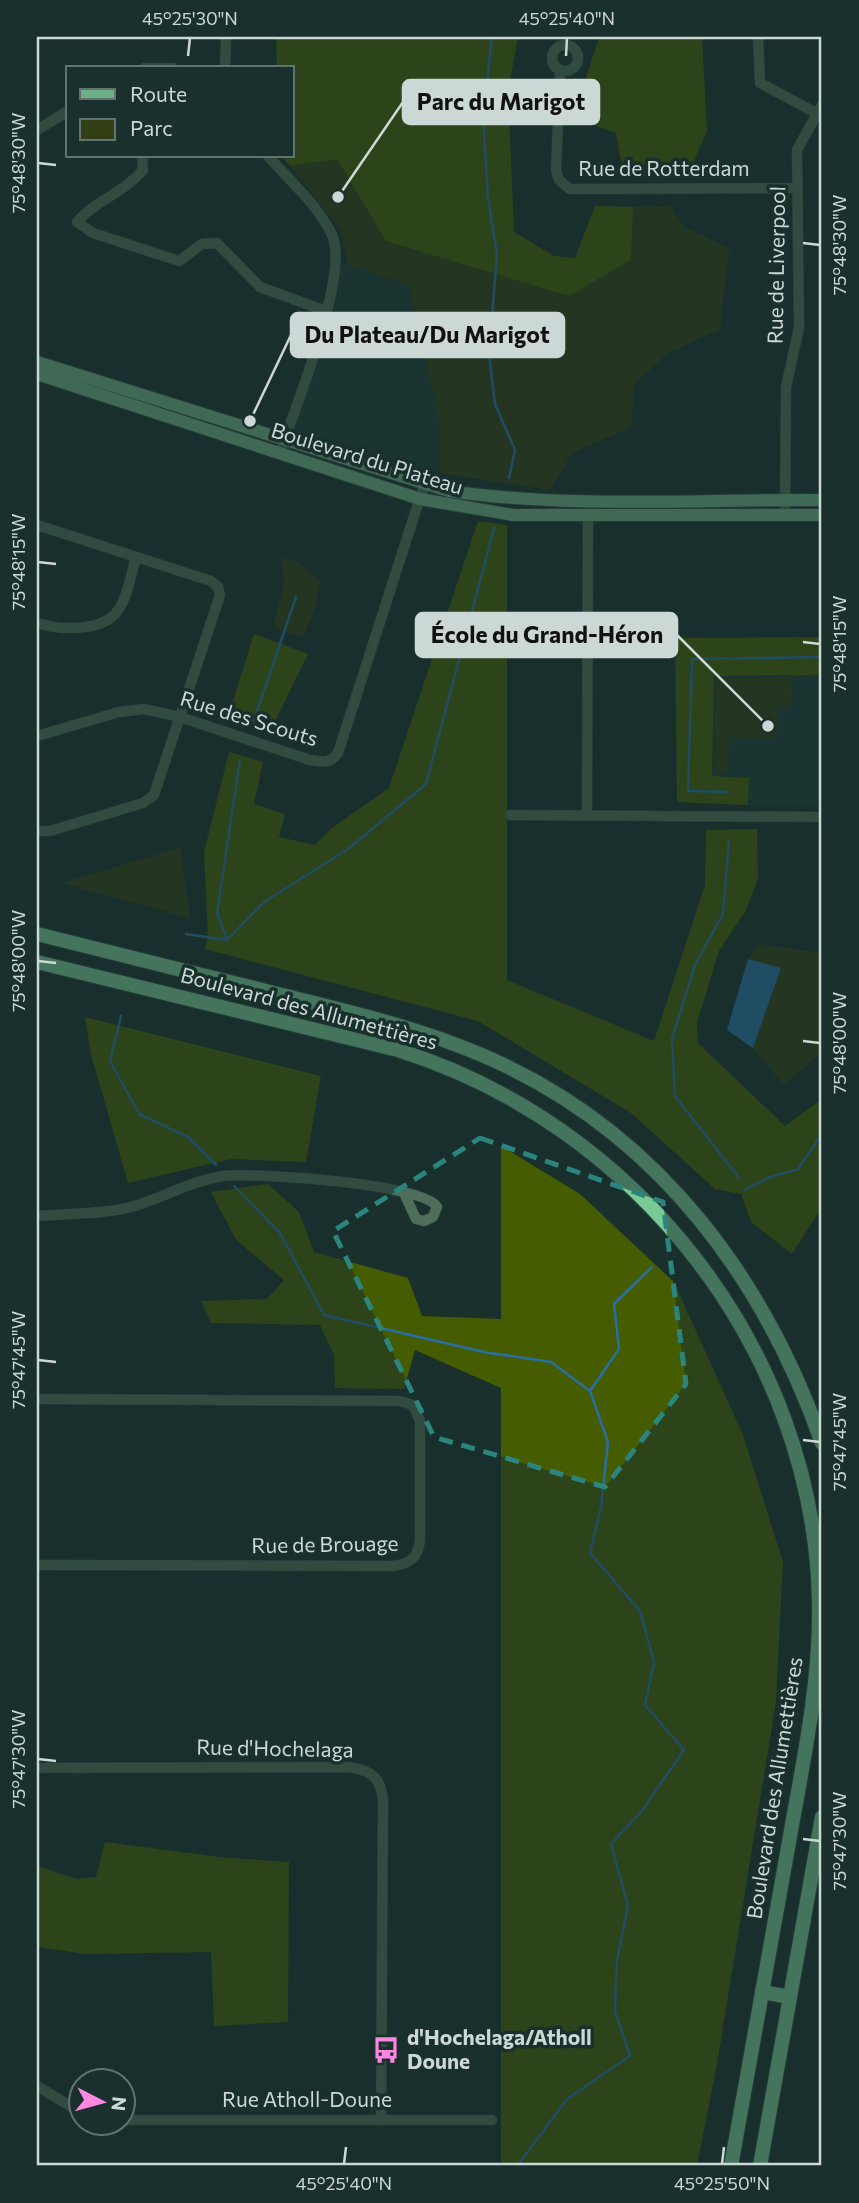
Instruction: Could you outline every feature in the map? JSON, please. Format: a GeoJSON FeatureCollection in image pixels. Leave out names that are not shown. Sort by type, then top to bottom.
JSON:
{"type":"FeatureCollection","features":[{"type":"Feature","properties":{"kind":"highway","name":"Boulevard des Allumettières"},"geometry":{"type":"LineString","coordinates":[[37,934],[370,1016],[449,1041],[505,1066],[574,1106],[647,1164],[691,1209],[731,1258],[787,1355],[822,1443]]}},
{"type":"Feature","properties":{"kind":"highway","name":"Boulevard des Allumettières"},"geometry":{"type":"LineString","coordinates":[[37,961],[398,1051],[494,1089],[550,1122],[606,1164],[671,1227],[720,1289],[772,1386],[789,1429],[809,1509],[820,1599],[812,1712],[731,2166]]}},
{"type":"Feature","properties":{"kind":"highway"},"geometry":{"type":"LineString","coordinates":[[761,2166],[822,1817]]}},
{"type":"Feature","properties":{"kind":"highway"},"geometry":{"type":"LineString","coordinates":[[762,1992],[790,1997]]}},
{"type":"Feature","properties":{"kind":"main road","name":"Boulevard du Plateau"},"geometry":{"type":"LineString","coordinates":[[37,362],[282,446],[420,499],[513,515],[822,516]]}},
{"type":"Feature","properties":{"kind":"main road","name":"Boulevard du Plateau"},"geometry":{"type":"LineString","coordinates":[[37,373],[424,485],[487,496],[586,501],[822,500]]}},
{"type":"Feature","properties":{"kind":"street"},"geometry":{"type":"LineString","coordinates":[[225,66],[226,37]]}},
{"type":"Feature","properties":{"kind":"street"},"geometry":{"type":"LineString","coordinates":[[758,37],[760,83],[819,109]]}},
{"type":"Feature","properties":{"kind":"street","name":"Rue de Rotterdam"},"geometry":{"type":"LineString","coordinates":[[559,71],[556,170],[559,180],[570,189],[797,188]]}},
{"type":"Feature","properties":{"kind":"street","name":"Rue de Liverpool"},"geometry":{"type":"LineString","coordinates":[[785,515],[786,387],[799,328],[799,142],[819,109]]}},
{"type":"Feature","properties":{"kind":"street"},"geometry":{"type":"LineString","coordinates":[[37,130],[66,112]]}},
{"type":"Feature","properties":{"kind":"street"},"geometry":{"type":"LineString","coordinates":[[142,158],[143,170],[136,178],[94,205],[77,222],[93,233],[179,261],[202,244],[217,243],[260,287],[326,310]]}},
{"type":"Feature","properties":{"kind":"street"},"geometry":{"type":"LineString","coordinates":[[270,158],[316,211],[333,236],[337,270],[282,446]]}},
{"type":"Feature","properties":{"kind":"street","name":"Rue des Scouts"},"geometry":{"type":"LineString","coordinates":[[37,736],[127,710],[152,710],[180,716],[310,760],[324,762],[332,759],[342,740],[424,485]]}},
{"type":"Feature","properties":{"kind":"street"},"geometry":{"type":"LineString","coordinates":[[587,816],[588,515]]}},
{"type":"Feature","properties":{"kind":"street"},"geometry":{"type":"LineString","coordinates":[[37,525],[211,581],[220,591],[156,791],[148,801],[50,831],[37,831]]}},
{"type":"Feature","properties":{"kind":"street"},"geometry":{"type":"LineString","coordinates":[[37,623],[65,630],[113,617],[120,607],[136,558]]}},
{"type":"Feature","properties":{"kind":"street"},"geometry":{"type":"LineString","coordinates":[[510,815],[822,817]]}},
{"type":"Feature","properties":{"kind":"street"},"geometry":{"type":"LineString","coordinates":[[37,1216],[122,1209],[204,1181],[232,1175],[382,1186],[404,1193]]}},
{"type":"Feature","properties":{"kind":"street","name":"Rue de Brouage"},"geometry":{"type":"LineString","coordinates":[[37,1399],[400,1401],[413,1405],[421,1421],[420,1540],[417,1554],[409,1563],[393,1566],[37,1565]]}},
{"type":"Feature","properties":{"kind":"street","name":"Rue d'Hochelaga"},"geometry":{"type":"LineString","coordinates":[[37,1768],[348,1767],[371,1772],[379,1780],[383,1801],[381,2120]]}},
{"type":"Feature","properties":{"kind":"street"},"geometry":{"type":"LineString","coordinates":[[37,2085],[66,2103]]}},
{"type":"Feature","properties":{"kind":"street","name":"Rue Atholl-Doune"},"geometry":{"type":"LineString","coordinates":[[136,2120],[492,2120]]}},
{"type":"Feature","properties":{"kind":"highlighted area"},"geometry":{"type":"Polygon","coordinates":[[[480,1138],[663,1202],[686,1384],[605,1487],[434,1437],[333,1231],[480,1138]]]}},
{"type":"Feature","properties":{"kind":"shaded area"},"geometry":{"type":"Polygon","coordinates":[[[337,261],[408,284],[440,425],[436,488],[284,440],[333,288],[337,261]]]}},
{"type":"Feature","properties":{"kind":"shaded area"},"geometry":{"type":"Polygon","coordinates":[[[822,675],[822,805],[748,805],[749,778],[712,776],[714,676],[822,675]]]}},
{"type":"Feature","properties":{"kind":"green space"},"geometry":{"type":"Polygon","coordinates":[[[276,37],[518,37],[508,91],[514,232],[554,256],[575,258],[595,206],[633,207],[631,260],[569,296],[386,241],[337,159],[290,166],[283,158],[294,158],[294,66],[277,66],[276,37]]]}},
{"type":"Feature","properties":{"kind":"green space"},"geometry":{"type":"Polygon","coordinates":[[[599,37],[702,37],[707,131],[688,175],[624,177],[616,133],[573,118],[599,37]]]}},
{"type":"Feature","properties":{"kind":"green space"},"geometry":{"type":"Polygon","coordinates":[[[337,159],[386,241],[569,295],[631,260],[633,207],[671,206],[683,226],[729,248],[720,329],[667,354],[635,383],[631,427],[572,453],[550,490],[439,473],[440,425],[408,284],[348,265],[340,229],[290,166],[337,159]]]}},
{"type":"Feature","properties":{"kind":"green space"},"geometry":{"type":"Polygon","coordinates":[[[478,521],[507,525],[507,980],[654,1041],[705,885],[706,830],[757,829],[758,879],[746,910],[719,951],[697,1022],[698,1043],[785,1126],[822,1099],[822,1207],[792,1254],[751,1222],[741,1194],[715,1189],[631,1113],[478,1021],[205,949],[208,937],[204,852],[229,752],[263,762],[254,804],[285,814],[279,837],[315,845],[332,828],[389,788],[478,521]]]}},
{"type":"Feature","properties":{"kind":"green space"},"geometry":{"type":"Polygon","coordinates":[[[282,558],[297,562],[320,581],[314,611],[303,636],[280,631],[274,624],[284,585],[282,558]]]}},
{"type":"Feature","properties":{"kind":"green space"},"geometry":{"type":"Polygon","coordinates":[[[254,634],[308,654],[271,730],[228,717],[254,634]]]}},
{"type":"Feature","properties":{"kind":"green space"},"geometry":{"type":"Polygon","coordinates":[[[822,637],[822,675],[714,676],[712,776],[749,778],[748,805],[677,802],[675,638],[822,637]]]}},
{"type":"Feature","properties":{"kind":"green space"},"geometry":{"type":"Polygon","coordinates":[[[716,678],[792,678],[791,706],[777,707],[777,738],[729,738],[728,771],[715,771],[716,678]]]}},
{"type":"Feature","properties":{"kind":"green space"},"geometry":{"type":"Polygon","coordinates":[[[180,848],[190,918],[62,883],[180,848]]]}},
{"type":"Feature","properties":{"kind":"green space"},"geometry":{"type":"Polygon","coordinates":[[[759,944],[822,953],[822,1052],[784,1085],[753,1048],[781,968],[748,959],[759,944]]]}},
{"type":"Feature","properties":{"kind":"green space"},"geometry":{"type":"Polygon","coordinates":[[[85,1017],[321,1076],[306,1162],[231,1159],[128,1183],[91,1054],[85,1017]]]}},
{"type":"Feature","properties":{"kind":"green space"},"geometry":{"type":"Polygon","coordinates":[[[501,1146],[580,1194],[674,1282],[743,1435],[783,1562],[776,1702],[717,2064],[697,2166],[501,2166],[501,1388],[415,1350],[404,1389],[335,1388],[334,1355],[320,1325],[211,1323],[201,1301],[267,1299],[284,1280],[236,1240],[211,1192],[268,1184],[299,1212],[314,1252],[408,1278],[422,1316],[501,1319],[501,1146]]]}},
{"type":"Feature","properties":{"kind":"green space"},"geometry":{"type":"Polygon","coordinates":[[[105,1842],[219,1857],[289,1862],[288,2022],[214,2026],[211,1952],[86,1954],[37,1947],[37,1866],[77,1879],[96,1877],[105,1842]]]}},
{"type":"Feature","properties":{"kind":"water"},"geometry":{"type":"Polygon","coordinates":[[[748,959],[781,968],[753,1048],[727,1030],[748,959]]]}},
{"type":"Feature","properties":{"kind":"waterway"},"geometry":{"type":"LineString","coordinates":[[492,37],[483,116],[488,198],[497,254],[489,354],[495,404],[515,450],[509,478]]}},
{"type":"Feature","properties":{"kind":"waterway"},"geometry":{"type":"LineString","coordinates":[[186,934],[227,940],[264,902],[348,849],[426,784],[494,528]]}},
{"type":"Feature","properties":{"kind":"waterway"},"geometry":{"type":"LineString","coordinates":[[254,720],[296,597]]}},
{"type":"Feature","properties":{"kind":"waterway"},"geometry":{"type":"LineString","coordinates":[[728,792],[688,791],[692,659],[822,657]]}},
{"type":"Feature","properties":{"kind":"waterway"},"geometry":{"type":"LineString","coordinates":[[227,939],[217,913],[240,760]]}},
{"type":"Feature","properties":{"kind":"waterway"},"geometry":{"type":"LineString","coordinates":[[729,841],[723,914],[695,965],[672,1039],[675,1096],[739,1178]]}},
{"type":"Feature","properties":{"kind":"waterway"},"geometry":{"type":"LineString","coordinates":[[121,1016],[110,1061],[139,1114],[188,1137],[216,1165]]}},
{"type":"Feature","properties":{"kind":"waterway"},"geometry":{"type":"LineString","coordinates":[[744,1190],[770,1177],[798,1169],[822,1134]]}},
{"type":"Feature","properties":{"kind":"waterway"},"geometry":{"type":"LineString","coordinates":[[234,1186],[280,1233],[324,1315],[484,1352],[551,1362],[590,1391]]}},
{"type":"Feature","properties":{"kind":"waterway"},"geometry":{"type":"LineString","coordinates":[[517,2166],[567,2099],[630,2056],[615,2011],[617,1960],[628,1906],[611,1844],[641,1812],[684,1750],[645,1705],[654,1662],[640,1611],[590,1553],[601,1507],[608,1442],[590,1391],[619,1349],[614,1304],[652,1267]]}},
{"type":"Feature","properties":{"kind":"place","name":"Parc du Marigot"},"geometry":{"type":"Point","coordinates":[338,197]}},
{"type":"Feature","properties":{"kind":"place","name":"Du Plateau/Du Marigot"},"geometry":{"type":"Point","coordinates":[250,421]}},
{"type":"Feature","properties":{"kind":"place","name":"École du Grand-Héron"},"geometry":{"type":"Point","coordinates":[768,726]}},
{"type":"Feature","properties":{"kind":"place","name":"d'Hochelaga/Atholl Doune"},"geometry":{"type":"Point","coordinates":[386,2050]}}]}
